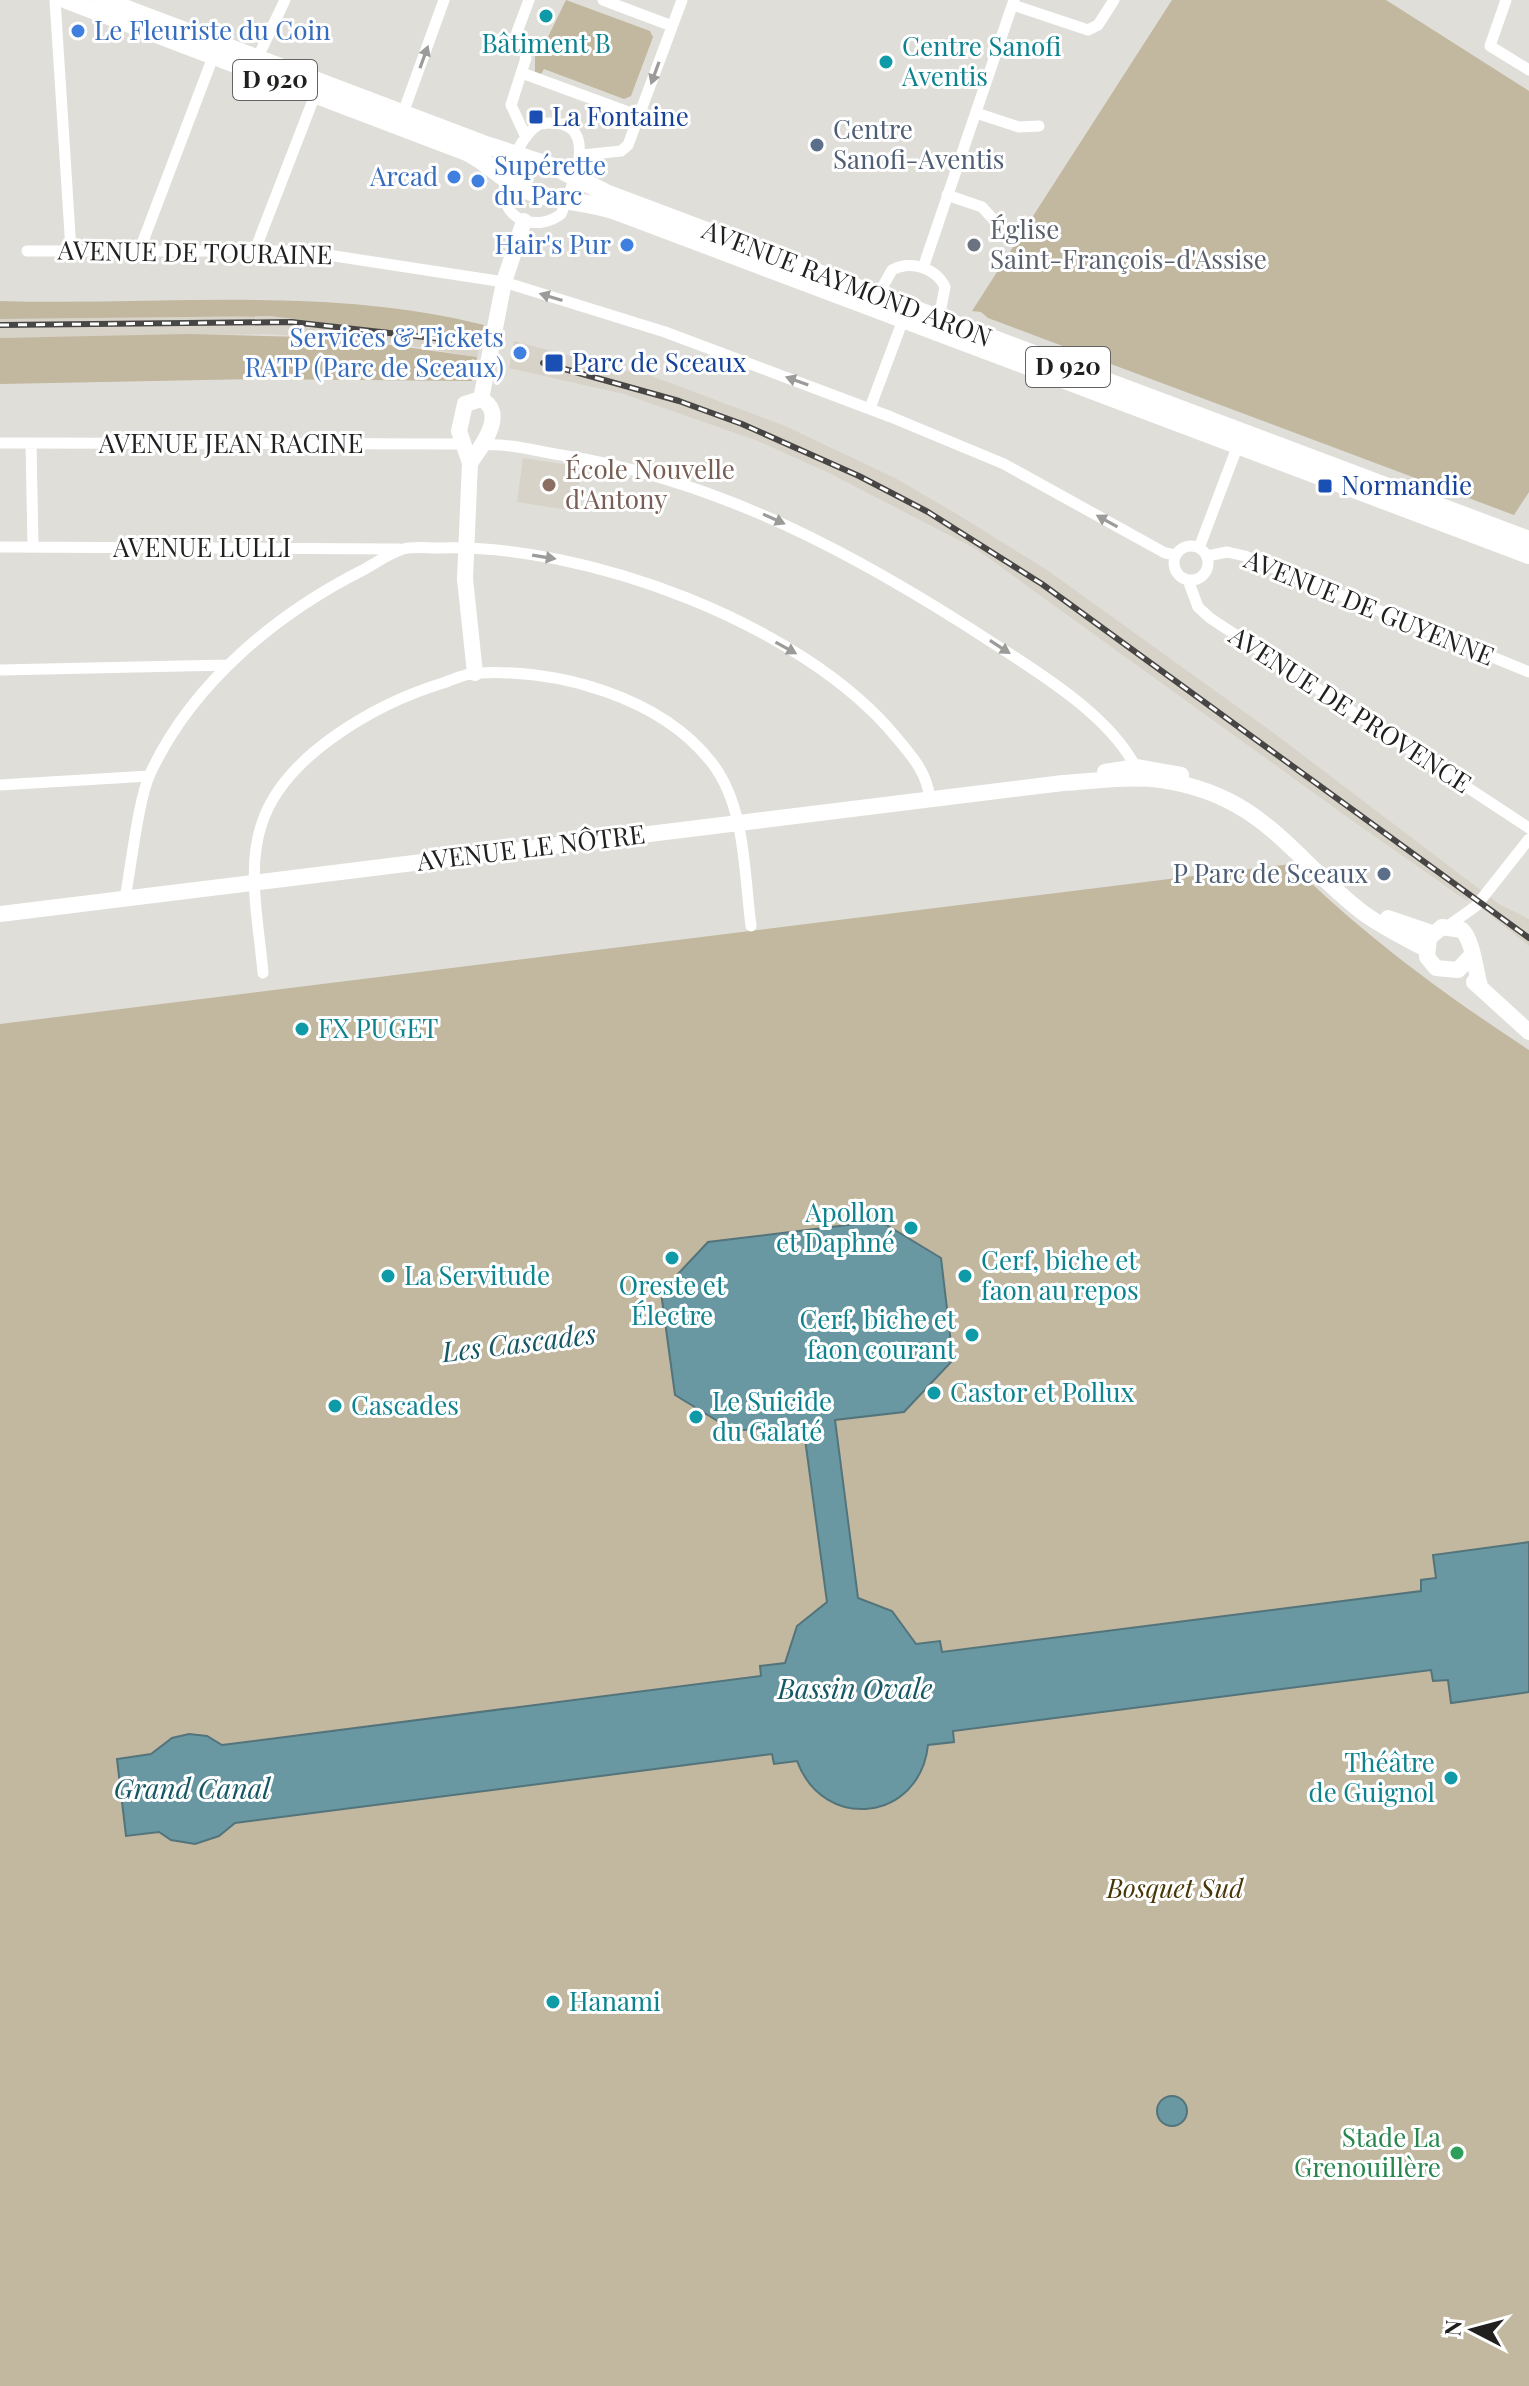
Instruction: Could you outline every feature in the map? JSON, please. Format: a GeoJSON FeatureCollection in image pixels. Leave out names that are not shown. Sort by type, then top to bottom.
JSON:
{"type":"FeatureCollection","features":[{"type":"Feature","properties":{"kind":"main road","name":"D 920"},"geometry":{"type":"LineString","coordinates":[[67,0],[467,152],[508,179],[561,200]]}},
{"type":"Feature","properties":{"kind":"main road","name":"D 920"},"geometry":{"type":"LineString","coordinates":[[103,0],[257,59]]}},
{"type":"Feature","properties":{"kind":"main road","name":"AVENUE RAYMOND ARON"},"geometry":{"type":"LineString","coordinates":[[257,59],[517,153],[608,194],[1529,540]]}},
{"type":"Feature","properties":{"kind":"main road","name":"AVENUE RAYMOND ARON"},"geometry":{"type":"LineString","coordinates":[[561,200],[616,211],[1529,555]]}},
{"type":"Feature","properties":{"kind":"main road"},"geometry":{"type":"LineString","coordinates":[[481,399],[504,282],[524,221]]}},
{"type":"Feature","properties":{"kind":"main road"},"geometry":{"type":"LineString","coordinates":[[470,463],[488,437],[493,413],[488,402],[481,399],[469,401],[462,410],[461,444],[470,463],[465,579],[475,673]]}},
{"type":"Feature","properties":{"kind":"main road"},"geometry":{"type":"LineString","coordinates":[[461,444],[483,445]]}},
{"type":"Feature","properties":{"kind":"main road"},"geometry":{"type":"LineString","coordinates":[[1139,773],[1179,774],[1245,801],[1279,823],[1363,901],[1429,941],[1436,968],[1458,970],[1480,986],[1529,1032]]}},
{"type":"Feature","properties":{"kind":"main road","name":"AVENUE LE NÔTRE"},"geometry":{"type":"LineString","coordinates":[[0,914],[125,898],[256,889],[737,823],[1139,773]]}},
{"type":"Feature","properties":{"kind":"main road"},"geometry":{"type":"LineString","coordinates":[[1429,941],[1448,926],[1468,936],[1470,957],[1480,986]]}},
{"type":"Feature","properties":{"kind":"main road"},"geometry":{"type":"LineString","coordinates":[[1458,970],[1470,957]]}},
{"type":"Feature","properties":{"kind":"street"},"geometry":{"type":"LineString","coordinates":[[55,0],[71,250]]}},
{"type":"Feature","properties":{"kind":"street"},"geometry":{"type":"LineString","coordinates":[[257,59],[285,0]]}},
{"type":"Feature","properties":{"kind":"street"},"geometry":{"type":"LineString","coordinates":[[403,113],[444,0]]}},
{"type":"Feature","properties":{"kind":"street"},"geometry":{"type":"LineString","coordinates":[[525,135],[511,105],[526,58],[517,32],[529,0]]}},
{"type":"Feature","properties":{"kind":"street"},"geometry":{"type":"LineString","coordinates":[[603,0],[672,26]]}},
{"type":"Feature","properties":{"kind":"street"},"geometry":{"type":"LineString","coordinates":[[582,155],[625,149],[682,0]]}},
{"type":"Feature","properties":{"kind":"street"},"geometry":{"type":"LineString","coordinates":[[923,268],[1014,3],[1088,30],[1098,25],[1114,0]]}},
{"type":"Feature","properties":{"kind":"street"},"geometry":{"type":"LineString","coordinates":[[1506,0],[1490,46],[1529,70]]}},
{"type":"Feature","properties":{"kind":"street"},"geometry":{"type":"LineString","coordinates":[[140,249],[213,57]]}},
{"type":"Feature","properties":{"kind":"street"},"geometry":{"type":"LineString","coordinates":[[522,73],[639,116]]}},
{"type":"Feature","properties":{"kind":"street"},"geometry":{"type":"LineString","coordinates":[[255,250],[315,95]]}},
{"type":"Feature","properties":{"kind":"street"},"geometry":{"type":"LineString","coordinates":[[976,113],[1019,127],[1039,126]]}},
{"type":"Feature","properties":{"kind":"street"},"geometry":{"type":"LineString","coordinates":[[540,124],[561,124],[574,134],[582,155],[575,177],[554,219],[542,223],[524,221],[508,206],[504,189],[525,135],[540,124]]}},
{"type":"Feature","properties":{"kind":"street"},"geometry":{"type":"LineString","coordinates":[[947,195],[982,207],[993,219]]}},
{"type":"Feature","properties":{"kind":"street","name":"AVENUE DE TOURAINE"},"geometry":{"type":"LineString","coordinates":[[27,251],[140,249],[328,253],[504,282],[665,332],[870,408],[1004,464],[1165,553],[1176,555]]}},
{"type":"Feature","properties":{"kind":"street"},"geometry":{"type":"LineString","coordinates":[[878,295],[892,270],[907,266],[923,268],[935,273],[945,287],[939,318]]}},
{"type":"Feature","properties":{"kind":"street"},"geometry":{"type":"LineString","coordinates":[[870,408],[903,320]]}},
{"type":"Feature","properties":{"kind":"street","name":"AVENUE JEAN RACINE"},"geometry":{"type":"LineString","coordinates":[[0,443],[461,444]]}},
{"type":"Feature","properties":{"kind":"street"},"geometry":{"type":"LineString","coordinates":[[31,443],[33,547]]}},
{"type":"Feature","properties":{"kind":"street"},"geometry":{"type":"LineString","coordinates":[[483,445],[570,456],[629,469],[746,507],[823,541],[900,583],[1038,671],[1127,747],[1139,773]]}},
{"type":"Feature","properties":{"kind":"street"},"geometry":{"type":"LineString","coordinates":[[1203,552],[1189,546],[1176,555],[1176,570],[1188,580],[1199,578],[1206,571],[1203,552],[1238,445]]}},
{"type":"Feature","properties":{"kind":"street","name":"AVENUE LULLI"},"geometry":{"type":"LineString","coordinates":[[0,547],[467,547],[579,563],[704,605],[757,632],[823,672],[882,720],[924,772],[930,799]]}},
{"type":"Feature","properties":{"kind":"street"},"geometry":{"type":"LineString","coordinates":[[125,898],[149,776],[187,713],[227,665],[265,632],[338,582],[404,549]]}},
{"type":"Feature","properties":{"kind":"street","name":"AVENUE DE GUYENNE"},"geometry":{"type":"LineString","coordinates":[[1203,552],[1245,556],[1529,672]]}},
{"type":"Feature","properties":{"kind":"street","name":"AVENUE DE PROVENCE"},"geometry":{"type":"LineString","coordinates":[[1188,580],[1198,607],[1210,618],[1529,828]]}},
{"type":"Feature","properties":{"kind":"street"},"geometry":{"type":"LineString","coordinates":[[0,670],[227,665]]}},
{"type":"Feature","properties":{"kind":"street"},"geometry":{"type":"LineString","coordinates":[[263,973],[254,851],[263,819],[280,790],[306,760],[366,716],[430,687],[475,673],[575,684],[625,699],[662,717],[690,738],[714,765],[729,792],[737,823],[751,926]]}},
{"type":"Feature","properties":{"kind":"street"},"geometry":{"type":"LineString","coordinates":[[0,785],[149,776]]}},
{"type":"Feature","properties":{"kind":"street"},"geometry":{"type":"LineString","coordinates":[[1448,926],[1476,906],[1529,839]]}},
{"type":"Feature","properties":{"kind":"shaded area"},"geometry":{"type":"Polygon","coordinates":[[[270,316],[480,342],[477,357],[401,344],[267,334],[0,338],[0,319],[270,316]]]}},
{"type":"Feature","properties":{"kind":"shaded area"},"geometry":{"type":"Polygon","coordinates":[[[514,341],[636,373],[638,371],[785,426],[895,478],[960,516],[1047,570],[1275,734],[1499,904],[1529,919],[1529,946],[1469,898],[1467,901],[1350,819],[976,549],[829,473],[758,441],[624,394],[509,368],[514,341]]]}},
{"type":"Feature","properties":{"kind":"shaded area","name":"École Nouvelle d'Antony"},"geometry":{"type":"Polygon","coordinates":[[[523,458],[583,467],[574,511],[517,502],[523,458]]]}},
{"type":"Feature","properties":{"kind":"green space"},"geometry":{"type":"Polygon","coordinates":[[[566,0],[650,31],[653,37],[631,96],[624,99],[544,69],[541,74],[535,72],[535,52],[530,38],[545,43],[566,0]]]}},
{"type":"Feature","properties":{"kind":"green space"},"geometry":{"type":"Polygon","coordinates":[[[1172,0],[1386,0],[1529,91],[1529,492],[1514,515],[972,311],[1172,0]]]}},
{"type":"Feature","properties":{"kind":"green space"},"geometry":{"type":"Polygon","coordinates":[[[0,301],[304,301],[425,313],[484,325],[480,342],[270,316],[0,319],[0,301]]]}},
{"type":"Feature","properties":{"kind":"green space"},"geometry":{"type":"Polygon","coordinates":[[[189,334],[340,338],[477,357],[472,381],[256,379],[0,384],[0,338],[189,334]]]}},
{"type":"Feature","properties":{"kind":"green space","name":"Bosquet Sud"},"geometry":{"type":"Polygon","coordinates":[[[1291,864],[1406,963],[1529,1050],[1529,2386],[0,2386],[0,1024],[1291,864]]]}},
{"type":"Feature","properties":{"kind":"water"},"geometry":{"type":"Polygon","coordinates":[[[880,1221],[941,1258],[953,1360],[904,1412],[835,1420],[858,1598],[892,1611],[916,1644],[940,1641],[942,1652],[1421,1591],[1421,1580],[1436,1578],[1433,1555],[1529,1542],[1529,1692],[1451,1703],[1448,1680],[1433,1681],[1431,1670],[953,1731],[954,1742],[928,1745],[921,1770],[908,1790],[890,1802],[870,1808],[848,1808],[828,1800],[810,1784],[797,1761],[774,1764],[772,1754],[235,1823],[219,1836],[195,1844],[171,1840],[159,1832],[126,1836],[117,1759],[151,1754],[172,1738],[189,1734],[207,1736],[222,1745],[761,1676],[760,1666],[785,1663],[797,1626],[827,1602],[803,1424],[734,1431],[675,1395],[661,1292],[708,1242],[880,1221]]]}},
{"type":"Feature","properties":{"kind":"water"},"geometry":{"type":"Polygon","coordinates":[[[1172,2096],[1178,2097],[1186,2105],[1186,2117],[1178,2125],[1172,2126],[1166,2125],[1158,2117],[1157,2111],[1158,2105],[1166,2097],[1172,2096]]]}},
{"type":"Feature","properties":{"kind":"railway"},"geometry":{"type":"LineString","coordinates":[[0,325],[292,322],[478,343]]}},
{"type":"Feature","properties":{"kind":"railway"},"geometry":{"type":"LineString","coordinates":[[543,363],[679,401],[742,424],[859,476],[928,512],[1042,584],[1529,938]]}},
{"type":"Feature","properties":{"kind":"place","name":"Bâtiment B"},"geometry":{"type":"Point","coordinates":[546,16]}},
{"type":"Feature","properties":{"kind":"place","name":"Le Fleuriste du Coin"},"geometry":{"type":"Point","coordinates":[78,31]}},
{"type":"Feature","properties":{"kind":"place","name":"Centre Sanofi Aventis"},"geometry":{"type":"Point","coordinates":[886,62]}},
{"type":"Feature","properties":{"kind":"place","name":"La Fontaine"},"geometry":{"type":"Point","coordinates":[536,117]}},
{"type":"Feature","properties":{"kind":"place","name":"Centre Sanofi-Aventis"},"geometry":{"type":"Point","coordinates":[817,145]}},
{"type":"Feature","properties":{"kind":"place","name":"Arcad"},"geometry":{"type":"Point","coordinates":[454,177]}},
{"type":"Feature","properties":{"kind":"place","name":"Supérette du Parc"},"geometry":{"type":"Point","coordinates":[478,181]}},
{"type":"Feature","properties":{"kind":"place","name":"Hair's Pur"},"geometry":{"type":"Point","coordinates":[627,245]}},
{"type":"Feature","properties":{"kind":"place","name":"Église Saint-François-d'Assise"},"geometry":{"type":"Point","coordinates":[974,245]}},
{"type":"Feature","properties":{"kind":"place","name":"Services & Tickets RATP (Parc de Sceaux)"},"geometry":{"type":"Point","coordinates":[520,353]}},
{"type":"Feature","properties":{"kind":"place","name":"Parc de Sceaux"},"geometry":{"type":"Point","coordinates":[554,363]}},
{"type":"Feature","properties":{"kind":"place","name":"École Nouvelle d'Antony"},"geometry":{"type":"Point","coordinates":[549,485]}},
{"type":"Feature","properties":{"kind":"place","name":"Normandie"},"geometry":{"type":"Point","coordinates":[1325,486]}},
{"type":"Feature","properties":{"kind":"place","name":"P Parc de Sceaux"},"geometry":{"type":"Point","coordinates":[1384,874]}},
{"type":"Feature","properties":{"kind":"place","name":"FX PUGET"},"geometry":{"type":"Point","coordinates":[302,1029]}},
{"type":"Feature","properties":{"kind":"place","name":"Apollon et Daphné"},"geometry":{"type":"Point","coordinates":[911,1228]}},
{"type":"Feature","properties":{"kind":"place","name":"Oreste et Électre"},"geometry":{"type":"Point","coordinates":[672,1258]}},
{"type":"Feature","properties":{"kind":"place","name":"La Servitude"},"geometry":{"type":"Point","coordinates":[388,1276]}},
{"type":"Feature","properties":{"kind":"place","name":"Cerf, biche et faon au repos"},"geometry":{"type":"Point","coordinates":[965,1276]}},
{"type":"Feature","properties":{"kind":"place","name":"Cerf, biche et faon courant"},"geometry":{"type":"Point","coordinates":[972,1335]}},
{"type":"Feature","properties":{"kind":"place","name":"Castor et Pollux"},"geometry":{"type":"Point","coordinates":[934,1393]}},
{"type":"Feature","properties":{"kind":"place","name":"Cascades"},"geometry":{"type":"Point","coordinates":[335,1406]}},
{"type":"Feature","properties":{"kind":"place","name":"Le Suicide du Galaté"},"geometry":{"type":"Point","coordinates":[696,1417]}},
{"type":"Feature","properties":{"kind":"place","name":"Théâtre de Guignol"},"geometry":{"type":"Point","coordinates":[1451,1778]}},
{"type":"Feature","properties":{"kind":"place","name":"Hanami"},"geometry":{"type":"Point","coordinates":[553,2002]}},
{"type":"Feature","properties":{"kind":"place","name":"Stade La Grenouillère"},"geometry":{"type":"Point","coordinates":[1457,2153]}},
{"type":"Feature","properties":{"kind":"water label","name":"Les Cascades"},"geometry":{"type":"Point","coordinates":[519,1343]}},
{"type":"Feature","properties":{"kind":"water label","name":"Bassin Ovale"},"geometry":{"type":"Point","coordinates":[855,1689]}},
{"type":"Feature","properties":{"kind":"water label","name":"Grand Canal"},"geometry":{"type":"Point","coordinates":[192,1789]}}]}
